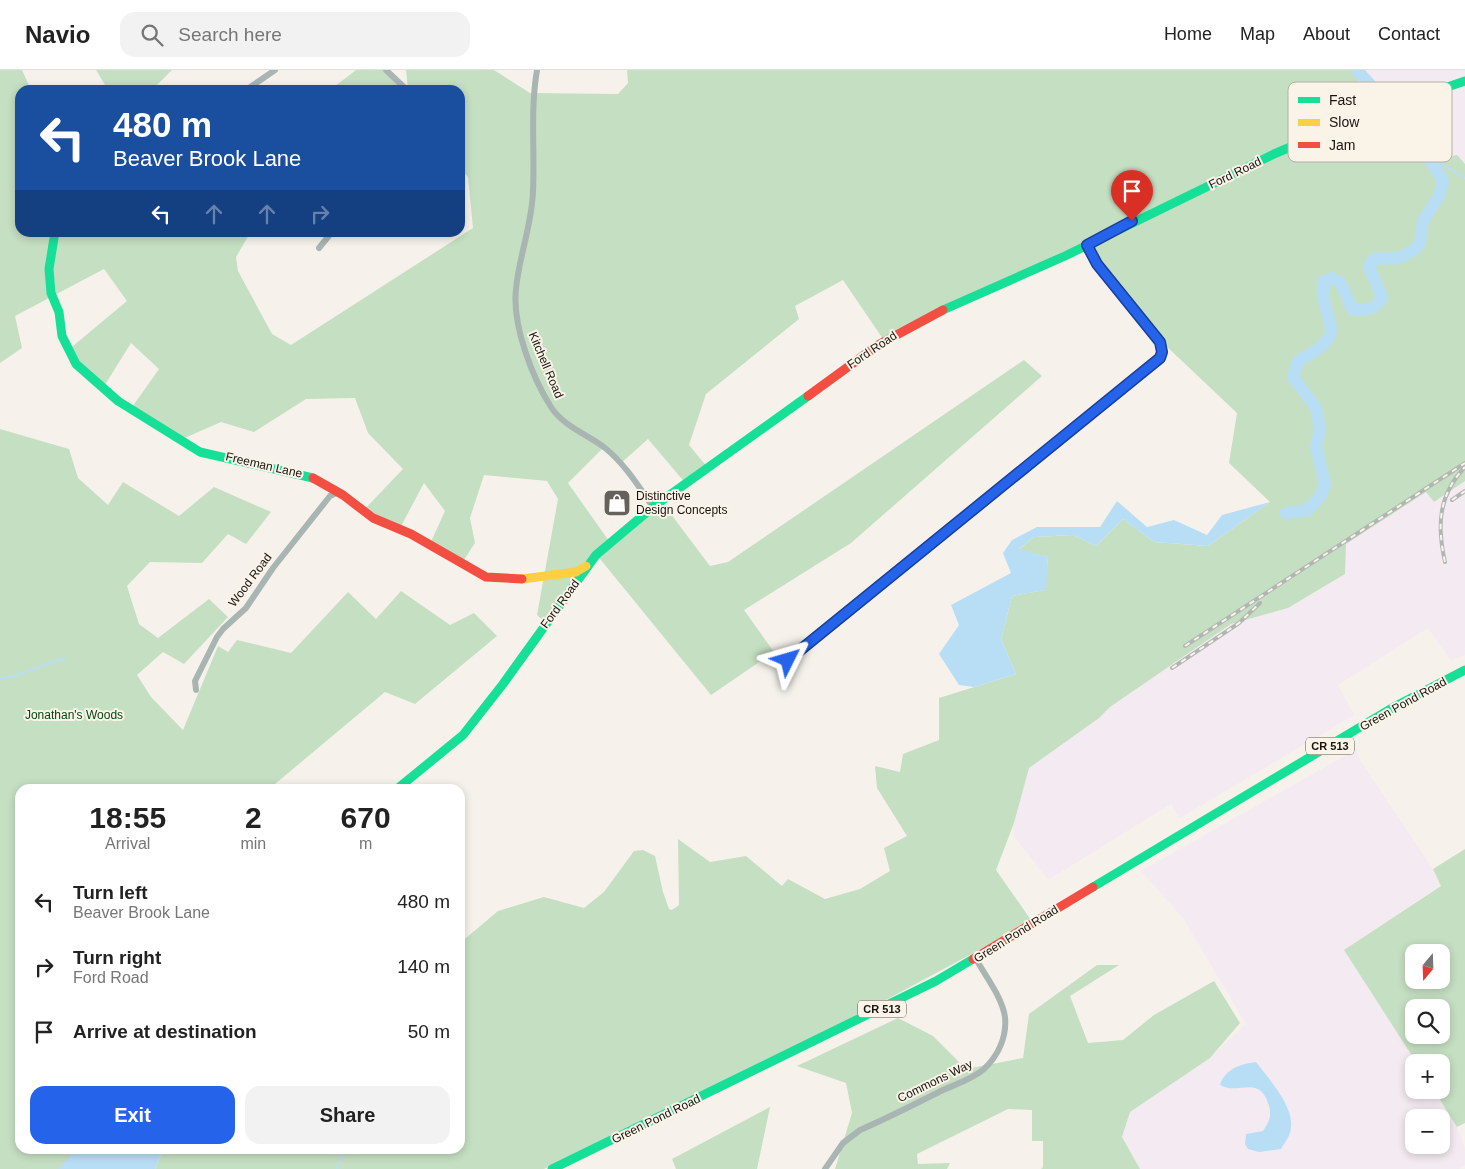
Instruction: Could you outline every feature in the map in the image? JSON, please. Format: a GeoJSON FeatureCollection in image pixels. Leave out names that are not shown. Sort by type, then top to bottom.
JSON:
{"type":"FeatureCollection","features":[{"type":"Feature","properties":{"kind":"street"},"geometry":{"type":"LineString","coordinates":[[253,85],[275,70]]}},
{"type":"Feature","properties":{"kind":"street"},"geometry":{"type":"LineString","coordinates":[[386,70],[402,85]]}},
{"type":"Feature","properties":{"kind":"street","name":"Kitchell Road"},"geometry":{"type":"LineString","coordinates":[[537,70],[532,116],[534,192],[515,293],[520,335],[546,398],[557,415],[565,423],[613,455],[653,507]]}},
{"type":"Feature","properties":{"kind":"street","name":"Ford Road"},"geometry":{"type":"LineString","coordinates":[[1452,85],[1465,81]]}},
{"type":"Feature","properties":{"kind":"street","name":"Ford Road"},"geometry":{"type":"LineString","coordinates":[[404,784],[443,754],[463,735],[503,684],[588,565],[613,539],[653,507],[701,474],[878,343],[925,318],[1033,272],[1288,147]]}},
{"type":"Feature","properties":{"kind":"street","name":"Freeman Lane"},"geometry":{"type":"LineString","coordinates":[[54,237],[49,269],[51,293],[59,312],[65,345],[76,364],[118,401],[200,452],[309,476],[338,492],[373,518],[411,534],[486,577],[518,579],[560,575],[576,572],[588,565]]}},
{"type":"Feature","properties":{"kind":"street"},"geometry":{"type":"LineString","coordinates":[[320,248],[328,237]]}},
{"type":"Feature","properties":{"kind":"street"},"geometry":{"type":"LineString","coordinates":[[788,660],[1160,358],[1162,352],[1160,342],[1097,264],[1087,245]]}},
{"type":"Feature","properties":{"kind":"street","name":"Wood Road"},"geometry":{"type":"LineString","coordinates":[[196,690],[195,681],[217,637],[246,608],[296,538],[330,496],[338,492]]}},
{"type":"Feature","properties":{"kind":"street","name":"Green Pond Road"},"geometry":{"type":"LineString","coordinates":[[552,1169],[895,1003],[976,959],[1064,903],[1392,708],[1465,670]]}},
{"type":"Feature","properties":{"kind":"street","name":"Commons Way"},"geometry":{"type":"LineString","coordinates":[[825,1169],[843,1143],[860,1130],[976,1075],[1000,1050],[1004,1036],[1004,1011],[976,959]]}},
{"type":"Feature","properties":{"kind":"shaded area"},"geometry":{"type":"Polygon","coordinates":[[[1358,70],[1465,70],[1465,164],[1457,155],[1452,156],[1452,82],[1359,82],[1358,70]]]}},
{"type":"Feature","properties":{"kind":"shaded area"},"geometry":{"type":"Polygon","coordinates":[[[1465,481],[1465,655],[1451,661],[1428,628],[1338,685],[1354,715],[1180,818],[1171,804],[1048,880],[1014,836],[1014,823],[1029,768],[1099,718],[1110,707],[1231,624],[1288,608],[1345,574],[1345,544],[1426,492],[1435,502],[1465,481]]]}},
{"type":"Feature","properties":{"kind":"shaded area"},"geometry":{"type":"Polygon","coordinates":[[[1357,749],[1358,757],[1433,869],[1441,885],[1344,950],[1411,1054],[1405,1054],[1405,1099],[1440,1099],[1446,1109],[1405,1109],[1405,1154],[1450,1154],[1450,1116],[1457,1127],[1465,1148],[1465,1165],[1459,1169],[1140,1169],[1122,1137],[1130,1112],[1210,1058],[1246,1024],[1183,918],[1141,871],[1357,749]]]}},
{"type":"Feature","properties":{"kind":"green space"},"geometry":{"type":"Polygon","coordinates":[[[0,70],[22,70],[29,85],[15,85],[15,237],[248,237],[236,257],[238,271],[272,334],[291,345],[459,237],[465,237],[465,233],[473,228],[468,177],[465,174],[465,85],[408,85],[406,70],[494,70],[530,93],[618,94],[628,83],[627,70],[1358,70],[1359,82],[1288,82],[1288,162],[1452,162],[1452,156],[1457,155],[1465,164],[1465,481],[1434,502],[1426,492],[1346,544],[1345,574],[1288,608],[1231,624],[1110,707],[1099,718],[1029,768],[1014,823],[996,870],[1031,920],[839,1025],[544,1169],[155,1169],[162,1154],[465,1154],[465,939],[498,911],[544,897],[584,908],[604,892],[634,851],[643,850],[655,856],[663,892],[669,909],[672,910],[679,905],[678,839],[710,862],[746,856],[782,886],[788,879],[825,899],[860,889],[890,871],[884,848],[907,836],[877,788],[875,766],[900,772],[903,754],[939,740],[939,698],[1016,674],[1001,639],[1012,596],[1045,590],[1048,557],[1018,550],[1034,537],[1073,535],[1096,546],[1123,519],[1154,542],[1208,546],[1270,502],[1229,463],[1237,413],[1163,343],[1084,243],[883,339],[843,280],[795,306],[799,319],[706,394],[689,445],[708,468],[687,485],[648,439],[620,464],[603,448],[568,483],[609,541],[661,501],[710,566],[728,562],[1024,360],[1042,376],[851,543],[744,610],[774,652],[711,695],[596,554],[546,623],[537,615],[558,499],[547,481],[484,475],[470,518],[475,543],[460,566],[429,546],[445,511],[424,483],[399,530],[362,512],[403,469],[368,433],[355,398],[306,399],[254,432],[221,422],[180,440],[130,410],[159,369],[131,343],[103,388],[67,351],[127,301],[104,269],[15,316],[22,348],[0,363],[0,70]]]}},
{"type":"Feature","properties":{"kind":"green space"},"geometry":{"type":"Polygon","coordinates":[[[96,70],[172,70],[157,85],[105,85],[96,70]]]}},
{"type":"Feature","properties":{"kind":"green space"},"geometry":{"type":"Polygon","coordinates":[[[356,70],[385,70],[399,85],[336,85],[356,70]]]}},
{"type":"Feature","properties":{"kind":"green space","name":"Jonathan's Woods"},"geometry":{"type":"Polygon","coordinates":[[[0,429],[69,449],[78,478],[108,505],[123,482],[179,516],[214,487],[271,512],[246,544],[228,534],[202,563],[150,562],[127,586],[139,624],[158,638],[209,599],[228,617],[184,664],[163,652],[137,675],[151,697],[183,730],[218,646],[228,652],[237,640],[291,653],[348,592],[376,619],[401,591],[450,625],[474,613],[497,636],[415,704],[385,692],[275,784],[15,784],[15,1154],[130,1154],[103,1169],[0,1169],[0,429]]]}},
{"type":"Feature","properties":{"kind":"green space"},"geometry":{"type":"Polygon","coordinates":[[[1465,849],[1465,1123],[1457,1127],[1450,1116],[1450,1109],[1446,1109],[1440,1099],[1450,1099],[1450,1054],[1411,1054],[1344,950],[1441,886],[1433,869],[1465,849]]]}},
{"type":"Feature","properties":{"kind":"green space"},"geometry":{"type":"Polygon","coordinates":[[[1097,965],[1119,965],[1070,996],[1088,1043],[1123,1040],[1154,1015],[1214,981],[1240,1023],[1210,1058],[1130,1112],[1122,1137],[1140,1169],[1041,1169],[1043,1167],[1043,1141],[1032,1141],[1032,1110],[1008,1109],[917,1154],[918,1164],[950,1163],[947,1169],[835,1169],[852,1113],[846,1083],[797,1066],[898,1018],[933,1036],[966,1069],[1023,1058],[1029,1014],[1097,965]]]}},
{"type":"Feature","properties":{"kind":"green space"},"geometry":{"type":"Polygon","coordinates":[[[770,1107],[757,1169],[676,1169],[672,1159],[770,1107]]]}},
{"type":"Feature","properties":{"kind":"water"},"geometry":{"type":"Polygon","coordinates":[[[1117,501],[1147,527],[1174,520],[1207,535],[1222,515],[1270,502],[1208,546],[1154,542],[1123,519],[1096,546],[1073,535],[1034,537],[1019,549],[1048,557],[1046,590],[1012,596],[1001,639],[1016,674],[974,687],[959,685],[939,654],[959,625],[951,605],[1011,573],[1003,553],[1012,540],[1037,527],[1100,527],[1117,501]]]}},
{"type":"Feature","properties":{"kind":"water"},"geometry":{"type":"Polygon","coordinates":[[[1256,1062],[1284,1101],[1291,1119],[1291,1130],[1281,1149],[1259,1152],[1248,1149],[1245,1144],[1246,1134],[1263,1131],[1269,1119],[1269,1106],[1260,1090],[1248,1087],[1227,1088],[1220,1085],[1229,1071],[1244,1064],[1256,1062]]]}},
{"type":"Feature","properties":{"kind":"water"},"geometry":{"type":"Polygon","coordinates":[[[72,1154],[162,1154],[155,1169],[58,1169],[72,1154]]]}},
{"type":"Feature","properties":{"kind":"waterway"},"geometry":{"type":"LineString","coordinates":[[1357,70],[1368,82]]}},
{"type":"Feature","properties":{"kind":"waterway"},"geometry":{"type":"LineString","coordinates":[[1286,513],[1308,510],[1321,495],[1325,484],[1316,447],[1320,429],[1316,408],[1293,377],[1298,361],[1315,351],[1326,342],[1330,335],[1331,327],[1323,297],[1323,282],[1331,278],[1340,282],[1353,310],[1366,309],[1376,305],[1382,297],[1369,266],[1374,259],[1399,258],[1414,250],[1420,243],[1423,221],[1439,196],[1443,180],[1431,162]]}},
{"type":"Feature","properties":{"kind":"waterway"},"geometry":{"type":"LineString","coordinates":[[1440,162],[1465,178]]}},
{"type":"Feature","properties":{"kind":"waterway"},"geometry":{"type":"LineString","coordinates":[[0,678],[11,677],[64,658]]}},
{"type":"Feature","properties":{"kind":"waterway"},"geometry":{"type":"LineString","coordinates":[[337,1169],[342,1154]]}},
{"type":"Feature","properties":{"kind":"railway"},"geometry":{"type":"LineString","coordinates":[[1185,646],[1465,463]]}},
{"type":"Feature","properties":{"kind":"railway"},"geometry":{"type":"LineString","coordinates":[[1445,562],[1441,536],[1442,512],[1449,489],[1465,467]]}},
{"type":"Feature","properties":{"kind":"railway"},"geometry":{"type":"LineString","coordinates":[[1452,500],[1465,491]]}},
{"type":"Feature","properties":{"kind":"railway"},"geometry":{"type":"LineString","coordinates":[[1172,668],[1239,623],[1260,603]]}},
{"type":"Feature","properties":{"kind":"traffic: fast"},"geometry":{"type":"LineString","coordinates":[[1452,85],[1465,81]]}},
{"type":"Feature","properties":{"kind":"traffic: fast"},"geometry":{"type":"LineString","coordinates":[[943,310],[1065,256],[1288,148]]}},
{"type":"Feature","properties":{"kind":"traffic: fast"},"geometry":{"type":"LineString","coordinates":[[54,237],[49,269],[51,293],[59,312],[62,336],[76,364],[118,401],[200,452],[313,478]]}},
{"type":"Feature","properties":{"kind":"traffic: fast"},"geometry":{"type":"LineString","coordinates":[[403,784],[463,735],[503,684],[596,555],[653,507],[808,396]]}},
{"type":"Feature","properties":{"kind":"traffic: fast"},"geometry":{"type":"LineString","coordinates":[[1093,887],[1392,708],[1465,670]]}},
{"type":"Feature","properties":{"kind":"traffic: fast"},"geometry":{"type":"LineString","coordinates":[[552,1169],[936,981],[973,959]]}},
{"type":"Feature","properties":{"kind":"traffic: slow"},"geometry":{"type":"LineString","coordinates":[[522,579],[576,572],[586,566]]}},
{"type":"Feature","properties":{"kind":"traffic: jam"},"geometry":{"type":"LineString","coordinates":[[808,396],[878,345],[943,310]]}},
{"type":"Feature","properties":{"kind":"traffic: jam"},"geometry":{"type":"LineString","coordinates":[[313,478],[343,495],[373,518],[411,534],[486,577],[522,579]]}},
{"type":"Feature","properties":{"kind":"traffic: jam"},"geometry":{"type":"LineString","coordinates":[[973,959],[1093,887]]}},
{"type":"Feature","properties":{"kind":"place","name":"Distinctive Design Concepts"},"geometry":{"type":"Point","coordinates":[617,503]}},
{"type":"Feature","properties":{"kind":"route"},"geometry":{"type":"LineString","coordinates":[[788,660],[1160,358],[1162,352],[1160,342],[1097,264],[1087,245],[1132,221]]}}]}
